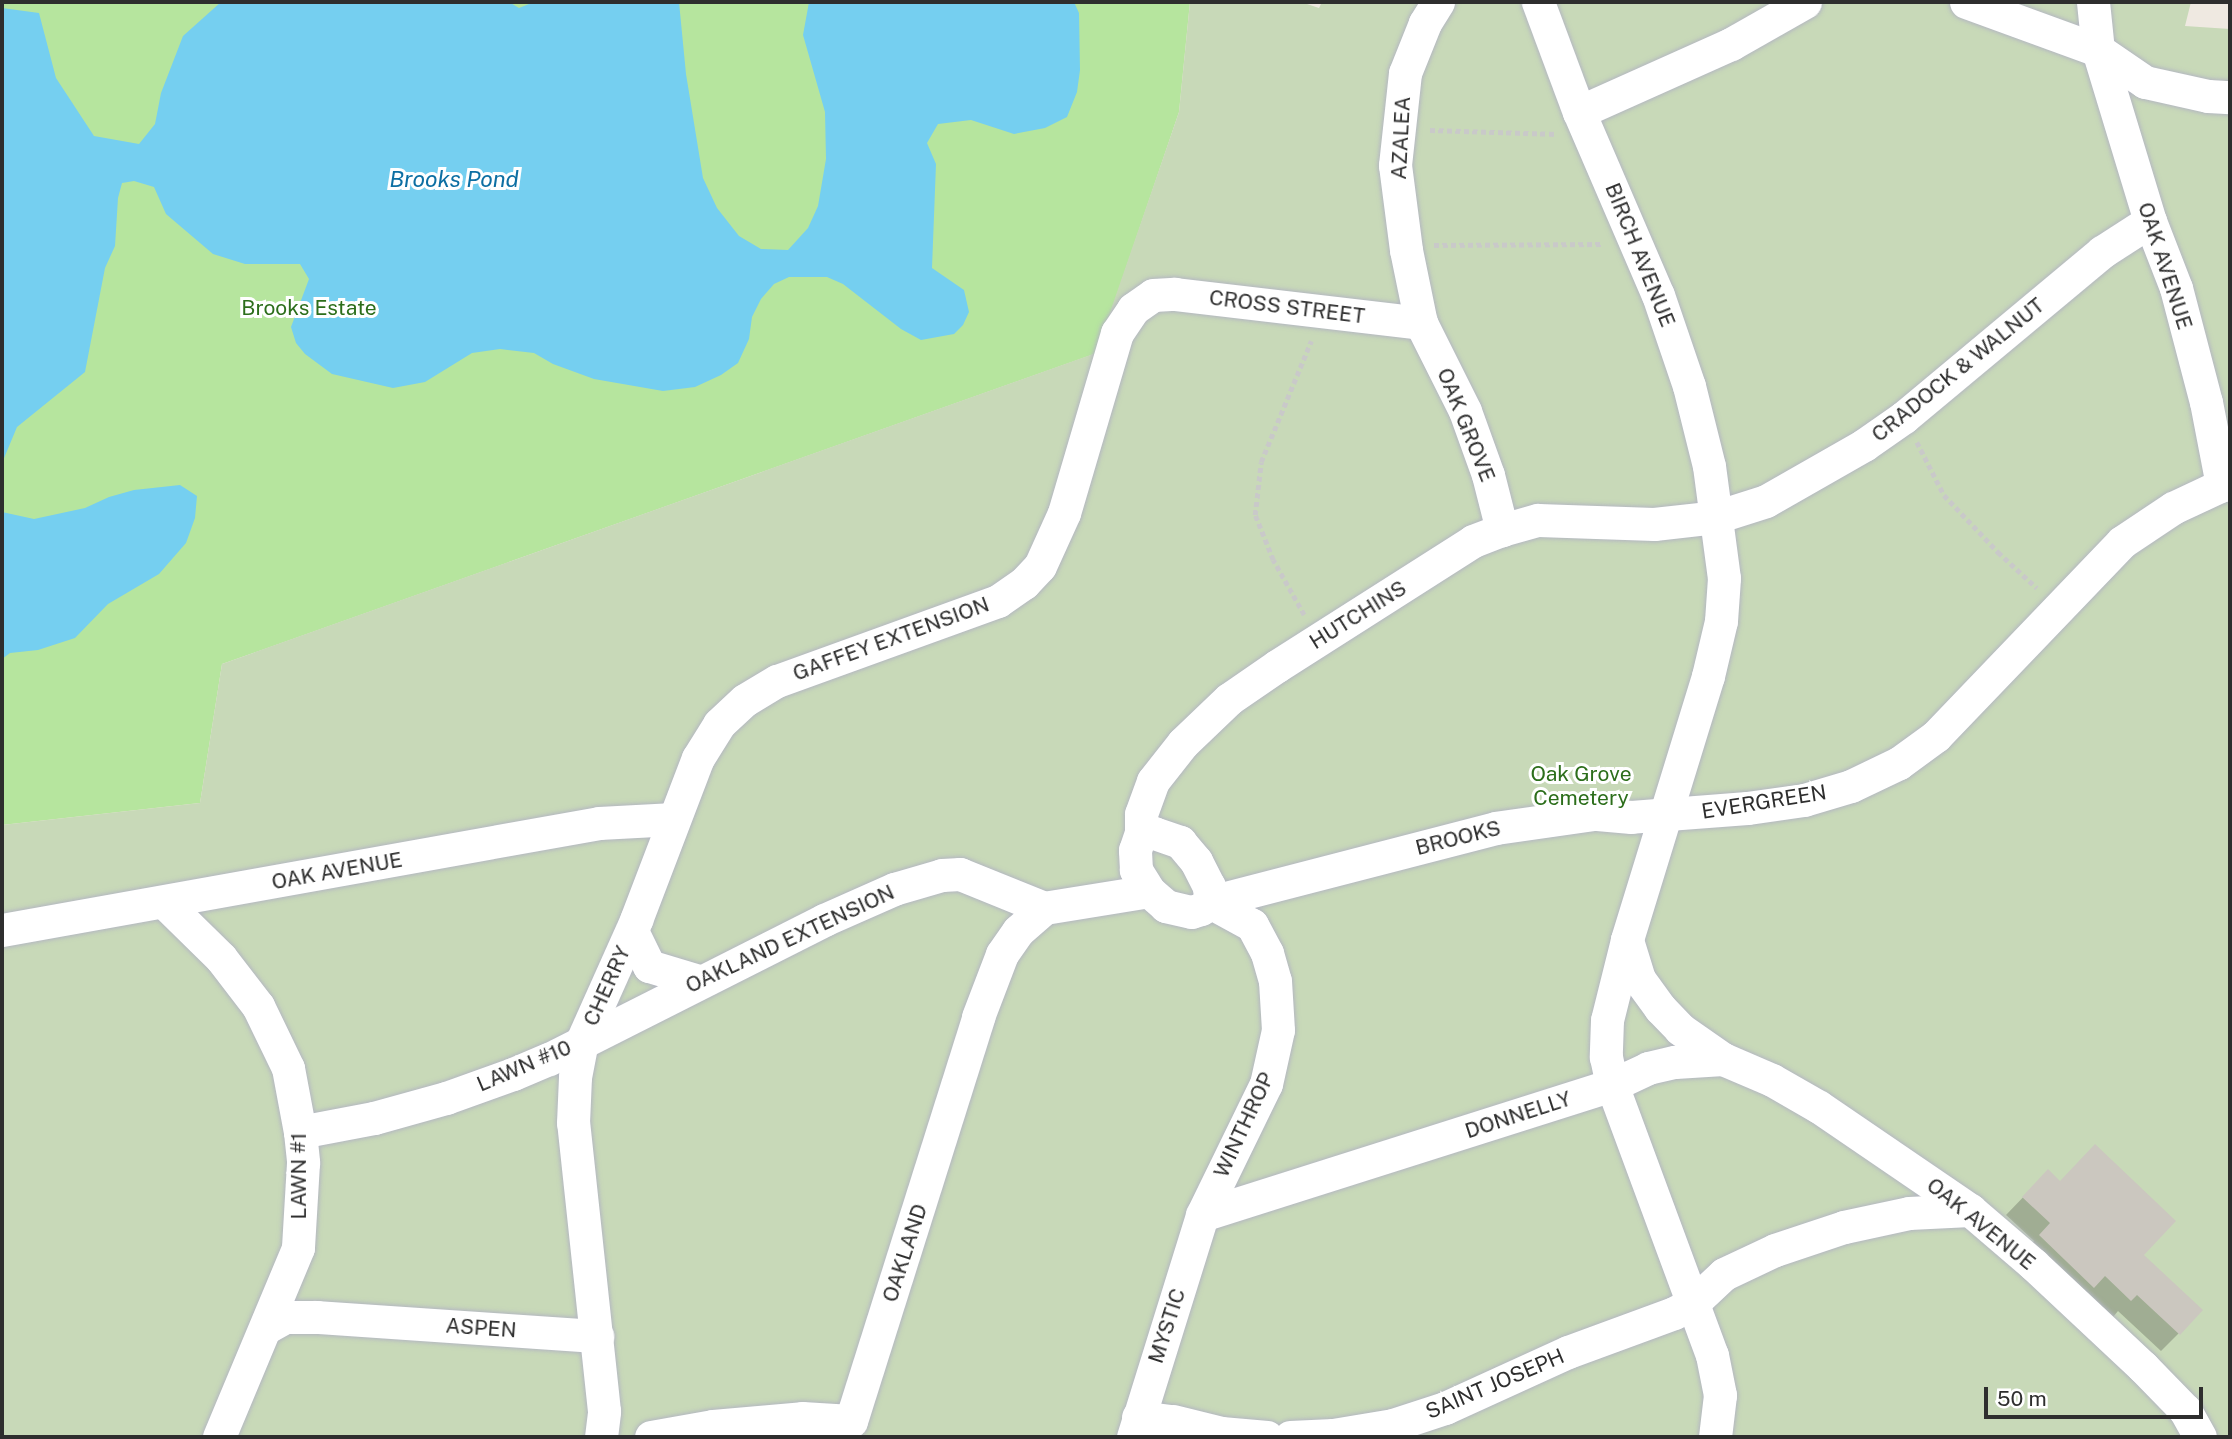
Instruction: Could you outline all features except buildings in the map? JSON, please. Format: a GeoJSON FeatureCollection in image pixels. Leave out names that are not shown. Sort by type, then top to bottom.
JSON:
{"type":"FeatureCollection","features":[{"type":"Feature","properties":{"kind":"lane","name":"AZALEA"},"geometry":{"type":"LineString","coordinates":[[1421,323],[1405,246],[1395,165],[1405,73],[1425,23],[1438,2]]}},
{"type":"Feature","properties":{"kind":"lane","name":"BIRCH AVENUE"},"geometry":{"type":"LineString","coordinates":[[1538,2],[1584,122],[1637,244],[1689,386],[1709,466],[1716,517]]}},
{"type":"Feature","properties":{"kind":"lane"},"geometry":{"type":"LineString","coordinates":[[1584,122],[1805,2]]}},
{"type":"Feature","properties":{"kind":"lane"},"geometry":{"type":"LineString","coordinates":[[1966,2],[2098,50],[2145,82],[2208,96],[2230,97]]}},
{"type":"Feature","properties":{"kind":"lane","name":"OAK AVENUE"},"geometry":{"type":"LineString","coordinates":[[2093,2],[2098,50],[2150,221],[2176,288],[2206,402],[2222,485]]}},
{"type":"Feature","properties":{"kind":"lane"},"geometry":{"type":"LineString","coordinates":[[2098,50],[2112,2]]}},
{"type":"Feature","properties":{"kind":"lane","name":"CRADOCK & WALNUT"},"geometry":{"type":"LineString","coordinates":[[1716,517],[1766,501],[1905,417],[2102,252],[2150,221]]}},
{"type":"Feature","properties":{"kind":"lane","name":"CROSS STREET"},"geometry":{"type":"LineString","coordinates":[[1153,295],[1175,294],[1421,323]]}},
{"type":"Feature","properties":{"kind":"lane","name":"GAFFEY EXTENSION"},"geometry":{"type":"LineString","coordinates":[[674,819],[698,758],[719,724],[745,700],[777,681],[998,601],[1035,571],[1064,513],[1117,333],[1133,309],[1153,295]]}},
{"type":"Feature","properties":{"kind":"lane","name":"OAK GROVE"},"geometry":{"type":"LineString","coordinates":[[1421,323],[1465,411],[1488,475],[1502,530]]}},
{"type":"Feature","properties":{"kind":"lane","name":"EVERGREEN"},"geometry":{"type":"LineString","coordinates":[[1716,517],[1724,578],[1721,621],[1667,815],[1804,800],[1851,786],[1899,763],[1936,736],[2122,542],[2173,508],[2222,485]]}},
{"type":"Feature","properties":{"kind":"lane","name":"HUTCHINS"},"geometry":{"type":"LineString","coordinates":[[1149,891],[1136,870],[1135,850],[1141,833],[1141,814],[1153,780],[1184,743],[1229,699],[1318,639],[1473,541],[1502,530],[1538,520],[1654,524],[1716,517]]}},
{"type":"Feature","properties":{"kind":"lane","name":"BROOKS"},"geometry":{"type":"LineString","coordinates":[[1210,902],[1496,828],[1594,814],[1631,817],[1667,815]]}},
{"type":"Feature","properties":{"kind":"lane"},"geometry":{"type":"LineString","coordinates":[[1667,815],[1627,940],[1607,1020],[1606,1057],[1612,1085],[1712,1355],[1720,1395],[1715,1437]]}},
{"type":"Feature","properties":{"kind":"lane","name":"OAK AVENUE"},"geometry":{"type":"LineString","coordinates":[[2,930],[599,823],[674,819]]}},
{"type":"Feature","properties":{"kind":"lane","name":"CHERRY"},"geometry":{"type":"LineString","coordinates":[[582,1041],[632,931],[674,819]]}},
{"type":"Feature","properties":{"kind":"lane"},"geometry":{"type":"LineString","coordinates":[[1044,908],[1149,891],[1177,911],[1201,909],[1210,902],[1209,886],[1196,861],[1180,842],[1154,833],[1141,833]]}},
{"type":"Feature","properties":{"kind":"lane","name":"OAKLAND EXTENSION"},"geometry":{"type":"LineString","coordinates":[[582,1041],[824,919],[894,889],[942,875],[960,874],[1044,908]]}},
{"type":"Feature","properties":{"kind":"lane","name":"LAWN #1"},"geometry":{"type":"LineString","coordinates":[[164,902],[221,958],[258,1006],[288,1068],[300,1132],[303,1163],[298,1248],[219,1437]]}},
{"type":"Feature","properties":{"kind":"lane","name":"WINTHROP"},"geometry":{"type":"LineString","coordinates":[[1202,1215],[1266,1084],[1278,1030],[1275,981],[1267,953],[1252,925],[1210,902]]}},
{"type":"Feature","properties":{"kind":"lane","name":"OAKLAND"},"geometry":{"type":"LineString","coordinates":[[651,1437],[713,1426],[802,1418],[848,1429],[978,1017],[1002,954],[1018,931],[1044,908]]}},
{"type":"Feature","properties":{"kind":"lane","name":"CHERRY"},"geometry":{"type":"LineString","coordinates":[[632,931],[649,966],[699,981]]}},
{"type":"Feature","properties":{"kind":"lane"},"geometry":{"type":"LineString","coordinates":[[1627,940],[1639,979],[1660,1008],[1680,1028],[1723,1059]]}},
{"type":"Feature","properties":{"kind":"lane","name":"LAWN #10"},"geometry":{"type":"LineString","coordinates":[[300,1132],[374,1118],[446,1098],[537,1064],[582,1041]]}},
{"type":"Feature","properties":{"kind":"lane","name":"LAWN #10"},"geometry":{"type":"LineString","coordinates":[[582,1041],[575,1077],[573,1123],[597,1336]]}},
{"type":"Feature","properties":{"kind":"lane","name":"OAK AVENUE"},"geometry":{"type":"LineString","coordinates":[[1723,1059],[1772,1080],[1819,1107],[1970,1209],[2143,1367],[2185,1410],[2200,1437]]}},
{"type":"Feature","properties":{"kind":"lane","name":"DONNELLY"},"geometry":{"type":"LineString","coordinates":[[1202,1215],[1612,1085],[1648,1068],[1675,1062],[1723,1059]]}},
{"type":"Feature","properties":{"kind":"lane"},"geometry":{"type":"LineString","coordinates":[[1693,1303],[1724,1274],[1776,1250],[1844,1227],[1909,1213],[1970,1209]]}},
{"type":"Feature","properties":{"kind":"lane","name":"MYSTIC"},"geometry":{"type":"LineString","coordinates":[[1135,1427],[1202,1215]]}},
{"type":"Feature","properties":{"kind":"lane","name":"SAINT JOSEPH"},"geometry":{"type":"LineString","coordinates":[[1290,1437],[1333,1435],[1393,1425],[1445,1408],[1529,1368],[1693,1303]]}},
{"type":"Feature","properties":{"kind":"lane","name":"ASPEN"},"geometry":{"type":"LineString","coordinates":[[267,1327],[285,1317],[317,1317],[597,1336]]}},
{"type":"Feature","properties":{"kind":"lane"},"geometry":{"type":"LineString","coordinates":[[597,1336],[604,1411],[601,1437]]}},
{"type":"Feature","properties":{"kind":"lane"},"geometry":{"type":"LineString","coordinates":[[1135,1427],[1173,1421],[1221,1433],[1267,1437]]}},
{"type":"Feature","properties":{"kind":"path"},"geometry":{"type":"LineString","coordinates":[[1398,127],[1527,136],[1584,122]]}},
{"type":"Feature","properties":{"kind":"path"},"geometry":{"type":"LineString","coordinates":[[1405,246],[1637,244]]}},
{"type":"Feature","properties":{"kind":"path"},"geometry":{"type":"LineString","coordinates":[[1318,639],[1273,560],[1255,515],[1261,462],[1323,311]]}},
{"type":"Feature","properties":{"kind":"path"},"geometry":{"type":"LineString","coordinates":[[1905,417],[1944,495],[1998,552],[2060,609]]}},
{"type":"Feature","properties":{"kind":"green space","name":"Brooks Estate"},"geometry":{"type":"Polygon","coordinates":[[[2,2],[1190,2],[1179,112],[1097,353],[222,664],[200,803],[2,825],[2,2]]]}},
{"type":"Feature","properties":{"kind":"green space","name":"Oak Grove Cemetery"},"geometry":{"type":"Polygon","coordinates":[[[1190,2],[1301,2],[1319,8],[1322,2],[2191,2],[2185,26],[2230,29],[2230,1437],[2,1437],[2,825],[200,803],[222,664],[1096,353],[1179,112],[1190,2]]]}},
{"type":"Feature","properties":{"kind":"water","name":"Brooks Pond"},"geometry":{"type":"Polygon","coordinates":[[[221,2],[509,2],[519,8],[534,2],[679,2],[686,74],[703,178],[717,208],[739,236],[761,249],[788,250],[808,228],[818,206],[826,159],[825,112],[803,35],[809,2],[1074,2],[1079,13],[1080,70],[1077,92],[1067,117],[1045,128],[1014,134],[971,120],[938,124],[927,143],[936,164],[932,268],[964,290],[969,312],[963,325],[954,334],[921,340],[901,329],[843,284],[827,277],[789,277],[774,284],[761,299],[752,317],[749,339],[738,363],[721,375],[695,387],[663,391],[594,379],[553,364],[534,353],[500,349],[472,353],[425,382],[393,388],[332,374],[305,354],[296,343],[291,327],[309,279],[300,264],[245,264],[213,254],[166,214],[154,187],[134,181],[122,183],[118,198],[115,246],[105,268],[85,372],[17,427],[2,463],[2,8],[39,13],[56,78],[94,136],[139,144],[155,124],[161,93],[183,36],[221,2]]]}},
{"type":"Feature","properties":{"kind":"water"},"geometry":{"type":"Polygon","coordinates":[[[180,485],[197,496],[195,518],[186,543],[159,574],[108,604],[75,638],[38,650],[10,653],[2,659],[2,512],[34,519],[85,508],[134,490],[180,485]]]}}]}
